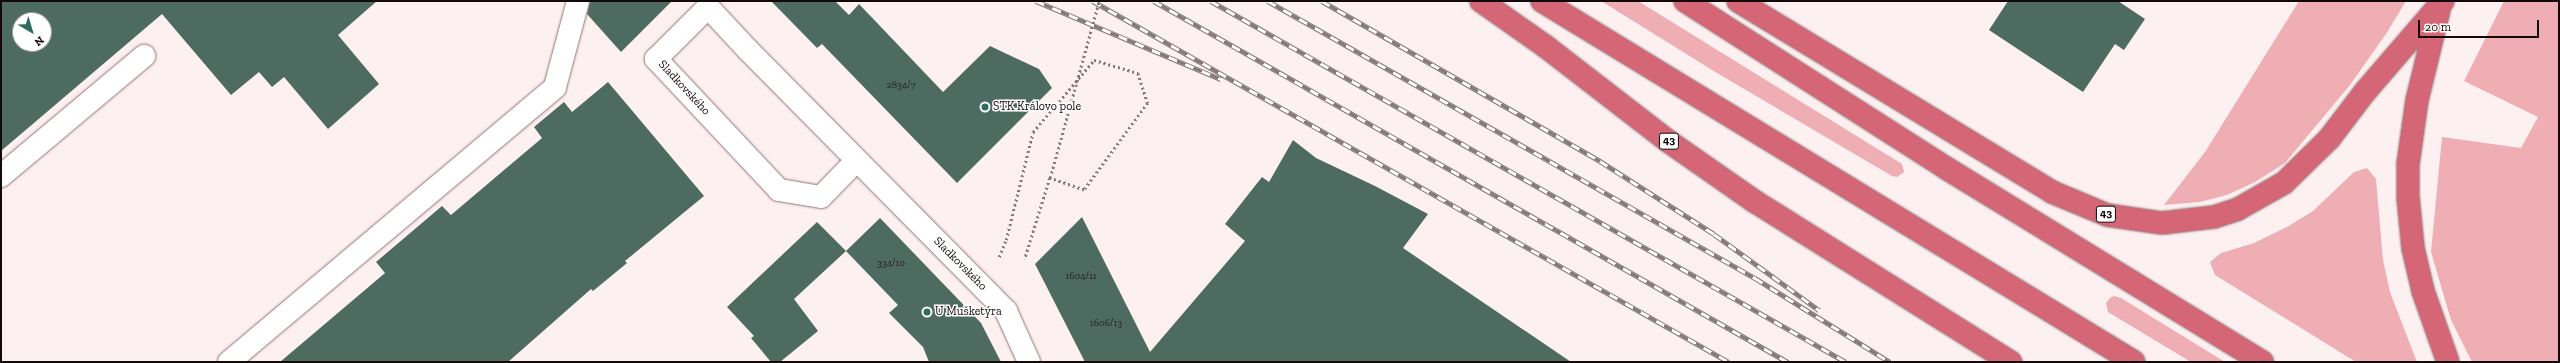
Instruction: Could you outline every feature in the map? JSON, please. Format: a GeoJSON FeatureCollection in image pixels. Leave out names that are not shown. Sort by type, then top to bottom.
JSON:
{"type":"FeatureCollection","features":[{"type":"Feature","properties":{"kind":"highway","name":"43"},"geometry":{"type":"LineString","coordinates":[[1481,1],[1546,46],[1719,178],[2010,362]]}},
{"type":"Feature","properties":{"kind":"highway"},"geometry":{"type":"LineString","coordinates":[[1542,1],[2134,362]]}},
{"type":"Feature","properties":{"kind":"highway"},"geometry":{"type":"LineString","coordinates":[[1685,1],[1946,168],[2262,362]]}},
{"type":"Feature","properties":{"kind":"highway","name":"43"},"geometry":{"type":"LineString","coordinates":[[1738,1],[2052,192],[2107,215],[2162,223],[2214,217],[2238,208],[2284,183],[2329,139],[2364,92],[2442,3]]}},
{"type":"Feature","properties":{"kind":"highway","name":"43"},"geometry":{"type":"LineString","coordinates":[[2442,3],[2417,100],[2408,164],[2408,197],[2413,248],[2423,292],[2448,362]]}},
{"type":"Feature","properties":{"kind":"street"},"geometry":{"type":"LineString","coordinates":[[229,362],[555,88],[578,1]]}},
{"type":"Feature","properties":{"kind":"street","name":"Sladkovského"},"geometry":{"type":"LineString","coordinates":[[856,161],[821,197],[779,190],[656,59],[708,7],[856,161],[1006,311],[1029,362]]}},
{"type":"Feature","properties":{"kind":"street"},"geometry":{"type":"LineString","coordinates":[[1,176],[144,56]]}},
{"type":"Feature","properties":{"kind":"path"},"geometry":{"type":"LineString","coordinates":[[1025,259],[1050,178],[1099,1]]}},
{"type":"Feature","properties":{"kind":"path"},"geometry":{"type":"LineString","coordinates":[[1007,235],[1033,132],[1094,60],[1138,73],[1148,103],[1084,190],[1050,178]]}},
{"type":"Feature","properties":{"kind":"shaded area"},"geometry":{"type":"Polygon","coordinates":[[[1601,1],[1638,1],[1902,164],[1904,172],[1897,177],[1892,176],[1717,73],[1601,1]]]}},
{"type":"Feature","properties":{"kind":"shaded area"},"geometry":{"type":"Polygon","coordinates":[[[2299,1],[2406,1],[2386,34],[2350,85],[2285,163],[2255,182],[2227,195],[2200,202],[2164,205],[2205,152],[2299,1]]]}},
{"type":"Feature","properties":{"kind":"shaded area"},"geometry":{"type":"Polygon","coordinates":[[[2504,1],[2559,1],[2559,362],[2472,362],[2451,320],[2431,252],[2442,137],[2521,148],[2538,117],[2464,81],[2504,1]]]}},
{"type":"Feature","properties":{"kind":"shaded area"},"geometry":{"type":"Polygon","coordinates":[[[2367,168],[2376,179],[2383,260],[2390,292],[2417,362],[2356,362],[2215,275],[2210,262],[2221,253],[2254,243],[2287,227],[2313,211],[2354,172],[2367,168]]]}},
{"type":"Feature","properties":{"kind":"shaded area"},"geometry":{"type":"Polygon","coordinates":[[[2115,296],[2121,298],[2225,362],[2191,362],[2108,312],[2106,303],[2111,297],[2115,296]]]}},
{"type":"Feature","properties":{"kind":"building"},"geometry":{"type":"Polygon","coordinates":[[[1,1],[377,1],[338,35],[379,84],[328,129],[284,77],[272,87],[259,72],[231,95],[162,14],[1,151],[1,1]]]}},
{"type":"Feature","properties":{"kind":"building"},"geometry":{"type":"Polygon","coordinates":[[[590,1],[672,1],[621,52],[587,14],[590,1]]]}},
{"type":"Feature","properties":{"kind":"building"},"geometry":{"type":"Polygon","coordinates":[[[771,1],[835,1],[849,15],[859,4],[943,92],[990,46],[1039,69],[1052,88],[957,183],[822,44],[817,48],[771,1]]]}},
{"type":"Feature","properties":{"kind":"building"},"geometry":{"type":"Polygon","coordinates":[[[2008,1],[2118,1],[2145,19],[2124,50],[2115,44],[2083,92],[1989,30],[2008,1]]]}},
{"type":"Feature","properties":{"kind":"building"},"geometry":{"type":"Polygon","coordinates":[[[608,82],[704,196],[625,261],[627,263],[593,291],[591,289],[508,362],[280,362],[385,273],[376,262],[442,206],[451,215],[542,138],[534,127],[564,102],[572,112],[608,82]]]}},
{"type":"Feature","properties":{"kind":"building"},"geometry":{"type":"Polygon","coordinates":[[[1293,140],[1316,158],[1375,186],[1428,214],[1403,248],[1571,362],[1085,362],[1035,264],[1082,217],[1150,352],[1245,241],[1225,224],[1262,177],[1269,182],[1293,140]]]}},
{"type":"Feature","properties":{"kind":"building"},"geometry":{"type":"Polygon","coordinates":[[[880,218],[981,323],[1001,362],[929,362],[923,347],[889,313],[898,305],[846,251],[880,218]]]}},
{"type":"Feature","properties":{"kind":"building"},"geometry":{"type":"Polygon","coordinates":[[[817,222],[846,251],[794,299],[818,331],[780,362],[771,362],[751,338],[754,336],[727,307],[817,222]]]}},
{"type":"Feature","properties":{"kind":"railway"},"geometry":{"type":"LineString","coordinates":[[1036,1],[1221,79]]}},
{"type":"Feature","properties":{"kind":"railway"},"geometry":{"type":"LineString","coordinates":[[1093,1],[1729,362]]}},
{"type":"Feature","properties":{"kind":"railway"},"geometry":{"type":"LineString","coordinates":[[1154,1],[1788,362]]}},
{"type":"Feature","properties":{"kind":"railway"},"geometry":{"type":"LineString","coordinates":[[1211,1],[1846,362]]}},
{"type":"Feature","properties":{"kind":"railway"},"geometry":{"type":"LineString","coordinates":[[1268,1],[1755,278],[1890,362]]}},
{"type":"Feature","properties":{"kind":"railway"},"geometry":{"type":"LineString","coordinates":[[1322,1],[1600,161],[1714,234],[1819,310]]}},
{"type":"Feature","properties":{"kind":"place","name":"STK Královo pole"},"geometry":{"type":"Point","coordinates":[985,107]}},
{"type":"Feature","properties":{"kind":"place","name":"U Mušketýra"},"geometry":{"type":"Point","coordinates":[927,312]}}]}
